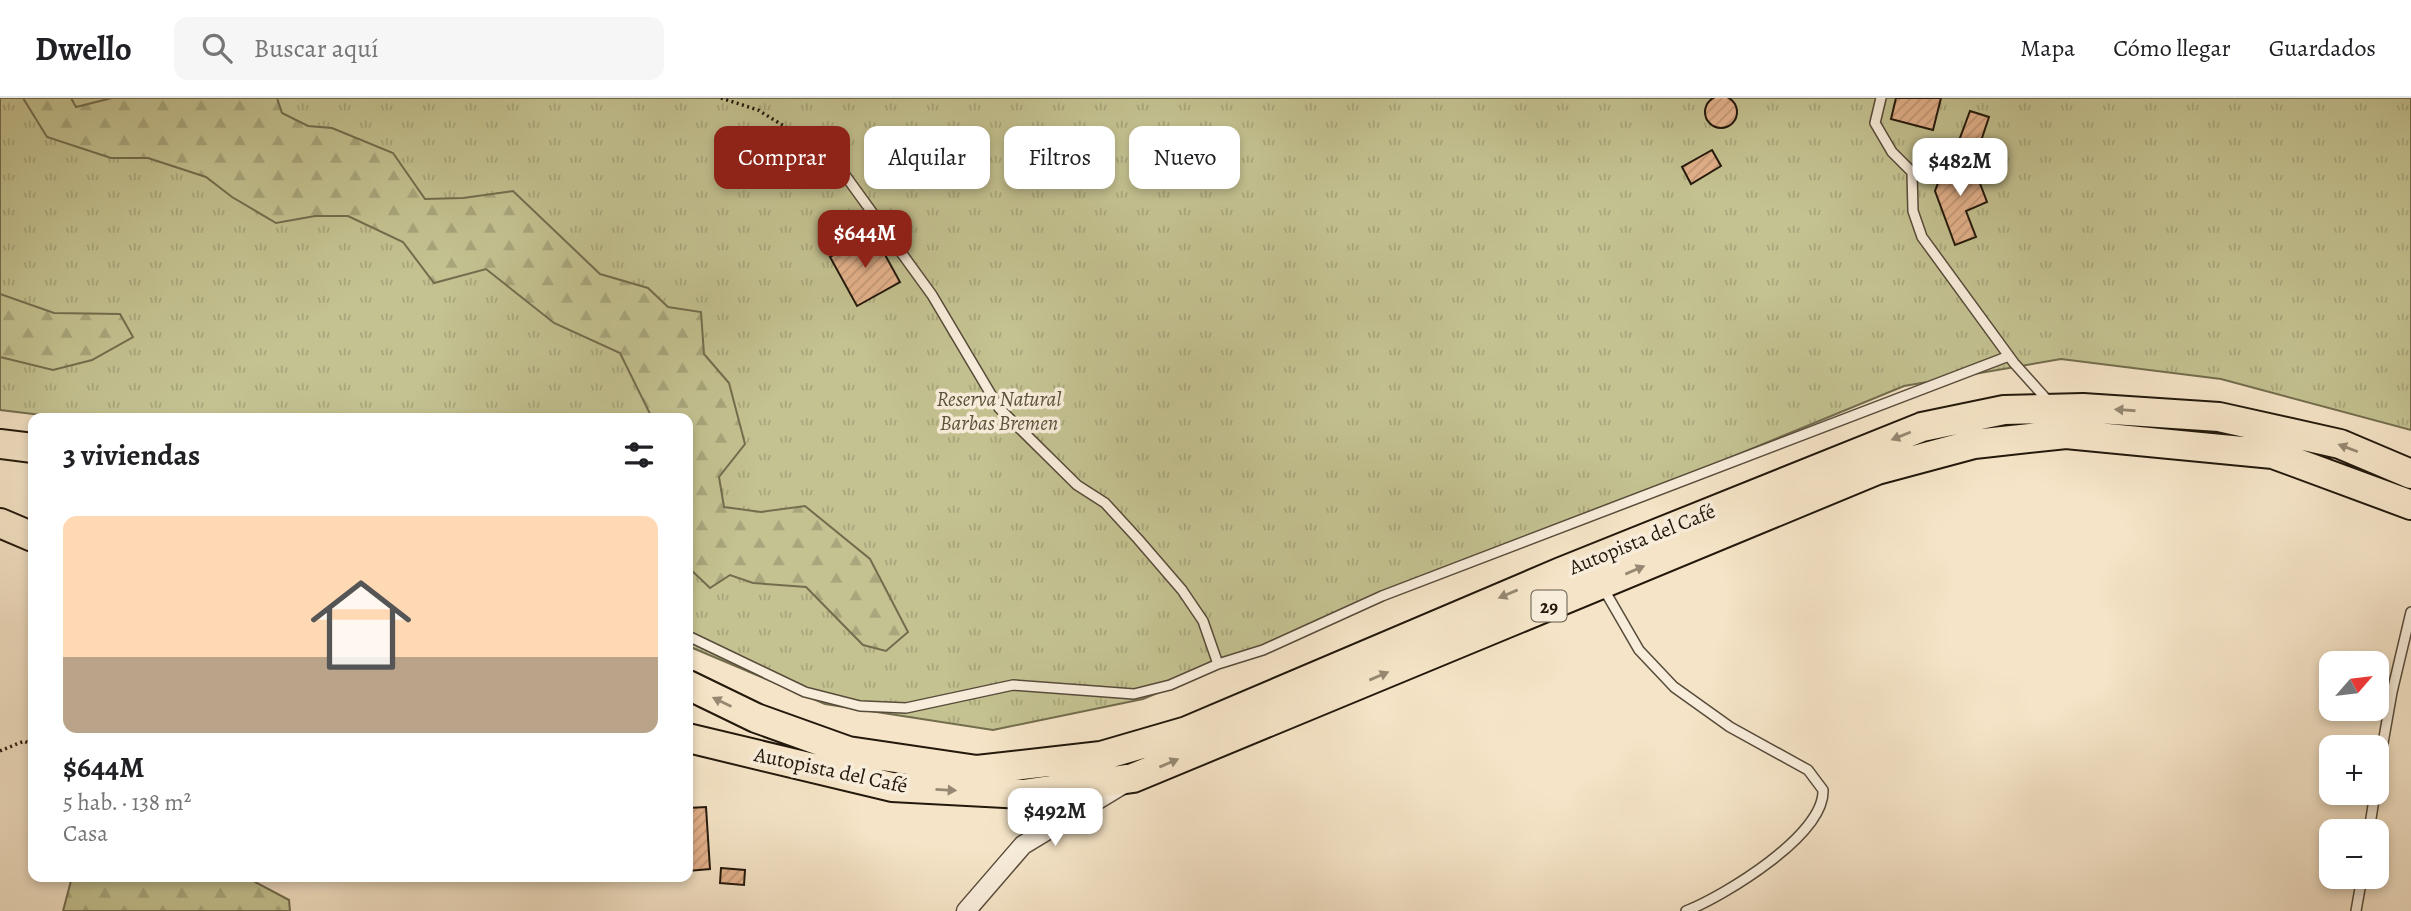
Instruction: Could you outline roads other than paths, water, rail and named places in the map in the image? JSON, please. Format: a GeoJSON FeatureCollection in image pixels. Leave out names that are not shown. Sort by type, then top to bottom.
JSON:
{"type":"FeatureCollection","features":[{"type":"Feature","properties":{"kind":"highway","name":"Autopista del Café"},"geometry":{"type":"LineString","coordinates":[[693,687],[756,718],[848,751],[977,770],[1101,756],[1187,731],[1561,572],[1922,427],[2004,410],[2055,409],[2220,417],[2340,444],[2411,474]]}},
{"type":"Feature","properties":{"kind":"highway","name":"Autopista del Café"},"geometry":{"type":"LineString","coordinates":[[693,739],[892,787],[1023,794],[1133,778],[1877,470],[1974,444],[2066,434],[2273,454],[2411,505]]}},
{"type":"Feature","properties":{"kind":"highway"},"geometry":{"type":"LineString","coordinates":[[0,444],[28,447]]}},
{"type":"Feature","properties":{"kind":"highway"},"geometry":{"type":"LineString","coordinates":[[0,523],[28,535]]}},
{"type":"Feature","properties":{"kind":"street"},"geometry":{"type":"LineString","coordinates":[[965,911],[1023,845],[1133,778]]}},
{"type":"Feature","properties":{"kind":"lane"},"geometry":{"type":"LineString","coordinates":[[1881,98],[1875,123],[1892,152],[1912,172],[1913,211],[1922,237],[2009,356],[2055,409]]}},
{"type":"Feature","properties":{"kind":"lane"},"geometry":{"type":"LineString","coordinates":[[850,182],[932,295],[999,408],[1077,485],[1105,503],[1182,590],[1203,621],[1218,664]]}},
{"type":"Feature","properties":{"kind":"lane"},"geometry":{"type":"LineString","coordinates":[[693,638],[804,692],[860,706],[906,708],[1013,685],[1133,694],[1170,685],[1218,664],[1263,650],[1382,596],[2009,356]]}},
{"type":"Feature","properties":{"kind":"lane"},"geometry":{"type":"LineString","coordinates":[[1601,584],[1639,650],[1674,687],[1731,727],[1808,770],[1823,790],[1824,801],[1819,809],[1789,844],[1759,871],[1735,888],[1686,911]]}},
{"type":"Feature","properties":{"kind":"lane"},"geometry":{"type":"LineString","coordinates":[[2384,735],[2411,612]]}},
{"type":"Feature","properties":{"kind":"lane"},"geometry":{"type":"LineString","coordinates":[[2356,911],[2359,889]]}},
{"type":"Feature","properties":{"kind":"park label","name":"Reserva Natural Barbas Bremen"},"geometry":{"type":"Point","coordinates":[999,411]}}]}
